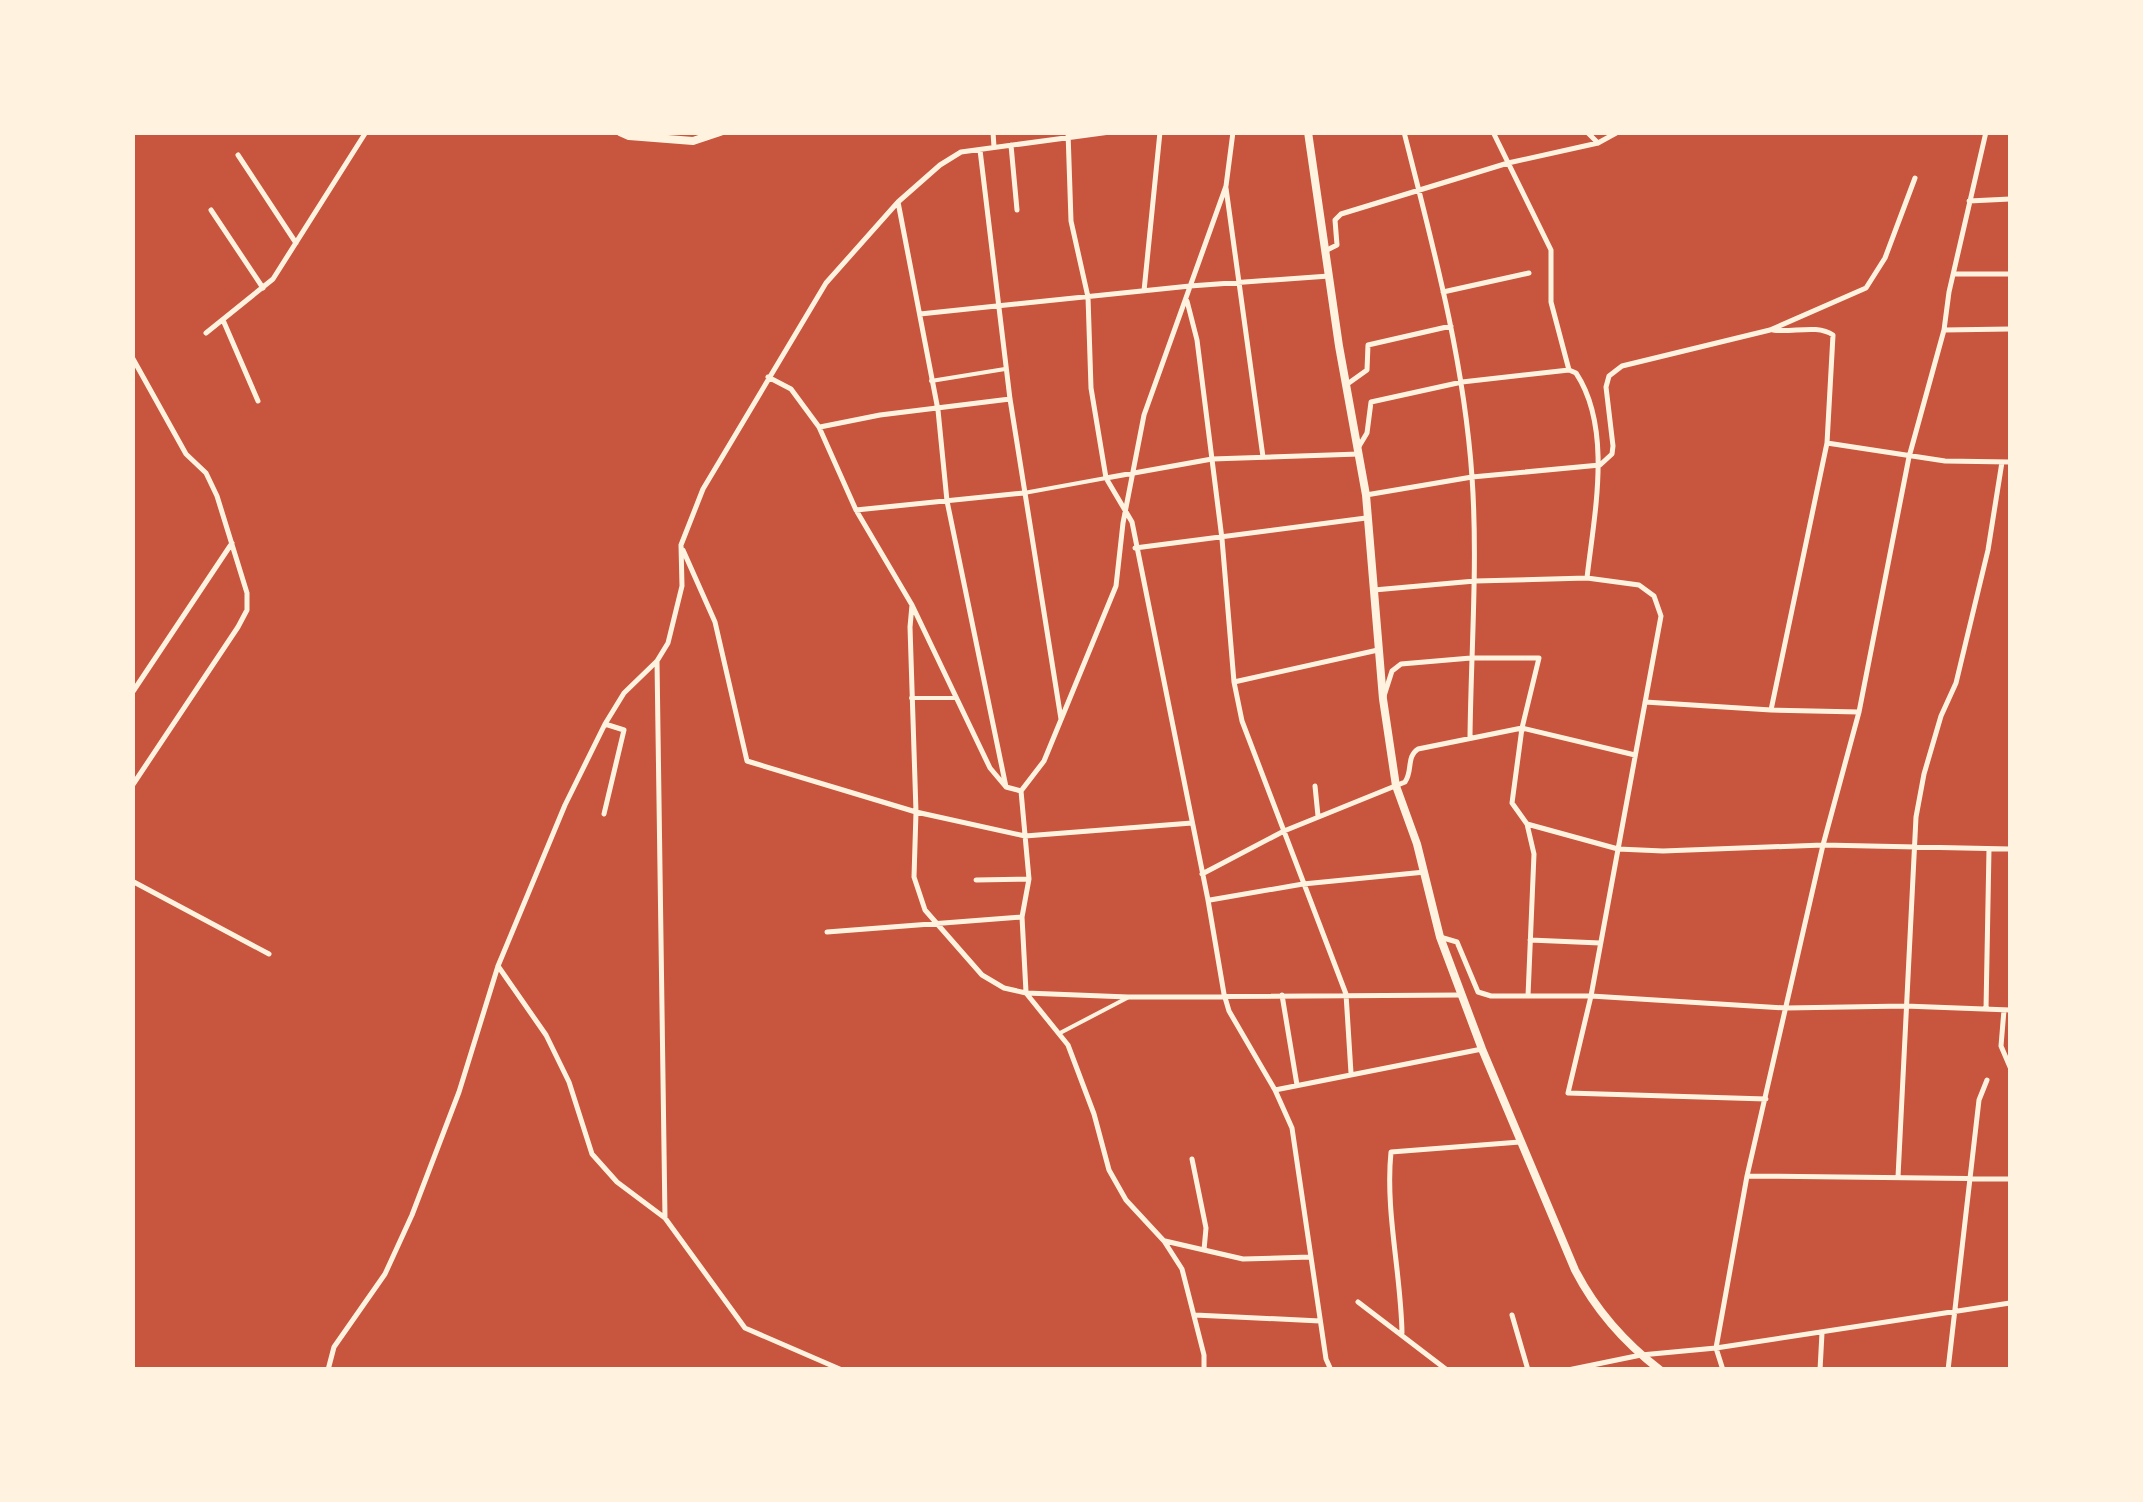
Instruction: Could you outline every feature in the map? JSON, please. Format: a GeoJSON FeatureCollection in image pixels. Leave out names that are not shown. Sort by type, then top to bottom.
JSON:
{"type":"FeatureCollection","features":[{"type":"Feature","properties":{"kind":"main road"},"geometry":{"type":"LineString","coordinates":[[620,132],[692,141],[720,132]]}},
{"type":"Feature","properties":{"kind":"main road"},"geometry":{"type":"LineString","coordinates":[[1308,132],[1328,276],[1370,518],[1378,650],[1396,786],[1425,872],[1440,936],[1520,1142],[1592,1301],[1641,1355],[1660,1370]]}},
{"type":"Feature","properties":{"kind":"street"},"geometry":{"type":"LineString","coordinates":[[206,333],[273,279],[366,132]]}},
{"type":"Feature","properties":{"kind":"street"},"geometry":{"type":"LineString","coordinates":[[993,132],[994,147]]}},
{"type":"Feature","properties":{"kind":"street"},"geometry":{"type":"LineString","coordinates":[[328,1370],[334,1347],[385,1274],[412,1215],[459,1092],[498,966],[565,805],[624,693],[657,661],[668,643],[682,586],[681,545],[704,489],[826,283],[898,202],[961,152],[1011,145],[1033,136],[1110,132]]}},
{"type":"Feature","properties":{"kind":"street"},"geometry":{"type":"LineString","coordinates":[[1144,291],[1160,132]]}},
{"type":"Feature","properties":{"kind":"street"},"geometry":{"type":"LineString","coordinates":[[1204,1370],[1182,1269],[1164,1241],[1126,1200],[1109,1170],[1094,1114],[1068,1045],[1026,993],[1022,917],[1029,879],[1021,791],[1044,760],[1062,722],[1116,586],[1125,512],[1144,415],[1226,186],[1233,132]]}},
{"type":"Feature","properties":{"kind":"street"},"geometry":{"type":"LineString","coordinates":[[1404,132],[1462,382],[1472,476],[1475,581],[1470,737]]}},
{"type":"Feature","properties":{"kind":"street"},"geometry":{"type":"LineString","coordinates":[[1493,132],[1552,250],[1552,302],[1572,372],[1592,412],[1600,466],[1588,578]]}},
{"type":"Feature","properties":{"kind":"street"},"geometry":{"type":"LineString","coordinates":[[1587,132],[1598,143]]}},
{"type":"Feature","properties":{"kind":"street"},"geometry":{"type":"LineString","coordinates":[[1325,251],[1337,244],[1337,216],[1508,163],[1598,143],[1618,132]]}},
{"type":"Feature","properties":{"kind":"street"},"geometry":{"type":"LineString","coordinates":[[1723,1370],[1716,1348],[1747,1176],[1823,845],[1859,712],[1909,456],[1944,330],[1986,132]]}},
{"type":"Feature","properties":{"kind":"street"},"geometry":{"type":"LineString","coordinates":[[1069,135],[1071,221],[1088,297],[1091,388],[1106,478],[1132,522],[1224,994],[1229,1011],[1275,1090],[1292,1128],[1320,1321],[1331,1370]]}},
{"type":"Feature","properties":{"kind":"street"},"geometry":{"type":"LineString","coordinates":[[1011,145],[1017,210]]}},
{"type":"Feature","properties":{"kind":"street"},"geometry":{"type":"LineString","coordinates":[[980,150],[1010,399],[1062,722]]}},
{"type":"Feature","properties":{"kind":"street"},"geometry":{"type":"LineString","coordinates":[[238,155],[296,243]]}},
{"type":"Feature","properties":{"kind":"street"},"geometry":{"type":"LineString","coordinates":[[1366,495],[1472,476],[1600,466],[1612,454],[1613,446],[1606,386],[1609,376],[1622,366],[1770,330],[1866,288],[1885,258],[1914,178]]}},
{"type":"Feature","properties":{"kind":"street"},"geometry":{"type":"LineString","coordinates":[[1226,186],[1263,457]]}},
{"type":"Feature","properties":{"kind":"street"},"geometry":{"type":"LineString","coordinates":[[1969,201],[2010,199]]}},
{"type":"Feature","properties":{"kind":"street"},"geometry":{"type":"LineString","coordinates":[[898,202],[938,410],[947,501],[1006,787]]}},
{"type":"Feature","properties":{"kind":"street"},"geometry":{"type":"LineString","coordinates":[[211,210],[263,288]]}},
{"type":"Feature","properties":{"kind":"street"},"geometry":{"type":"LineString","coordinates":[[1442,292],[1529,274]]}},
{"type":"Feature","properties":{"kind":"street"},"geometry":{"type":"LineString","coordinates":[[1953,274],[2010,274]]}},
{"type":"Feature","properties":{"kind":"street"},"geometry":{"type":"LineString","coordinates":[[920,314],[1328,276]]}},
{"type":"Feature","properties":{"kind":"street"},"geometry":{"type":"LineString","coordinates":[[1186,301],[1197,340],[1222,539],[1234,682],[1242,720],[1346,994],[1350,1073]]}},
{"type":"Feature","properties":{"kind":"street"},"geometry":{"type":"LineString","coordinates":[[223,320],[258,401]]}},
{"type":"Feature","properties":{"kind":"street"},"geometry":{"type":"LineString","coordinates":[[1346,385],[1367,370],[1368,345],[1450,326]]}},
{"type":"Feature","properties":{"kind":"street"},"geometry":{"type":"LineString","coordinates":[[1770,330],[1820,328],[1833,335],[1828,443],[1772,710]]}},
{"type":"Feature","properties":{"kind":"street"},"geometry":{"type":"LineString","coordinates":[[1944,330],[2010,329]]}},
{"type":"Feature","properties":{"kind":"street"},"geometry":{"type":"LineString","coordinates":[[132,357],[186,454],[206,473],[247,593],[247,610],[132,786]]}},
{"type":"Feature","properties":{"kind":"street"},"geometry":{"type":"LineString","coordinates":[[931,381],[1006,369]]}},
{"type":"Feature","properties":{"kind":"street"},"geometry":{"type":"LineString","coordinates":[[856,510],[1024,493],[1212,459],[1359,451],[1368,433],[1371,402],[1462,382],[1572,372]]}},
{"type":"Feature","properties":{"kind":"street"},"geometry":{"type":"LineString","coordinates":[[768,377],[791,389],[819,427],[856,510],[912,605],[990,768],[1006,787],[1021,791]]}},
{"type":"Feature","properties":{"kind":"street"},"geometry":{"type":"LineString","coordinates":[[819,427],[880,415],[1010,399]]}},
{"type":"Feature","properties":{"kind":"street"},"geometry":{"type":"LineString","coordinates":[[1828,443],[1909,456],[2010,462]]}},
{"type":"Feature","properties":{"kind":"street"},"geometry":{"type":"LineString","coordinates":[[1898,1177],[1914,847],[1924,774],[1941,716],[1956,683],[1988,550],[2002,462]]}},
{"type":"Feature","properties":{"kind":"street"},"geometry":{"type":"LineString","coordinates":[[1135,548],[1370,518]]}},
{"type":"Feature","properties":{"kind":"street"},"geometry":{"type":"LineString","coordinates":[[132,693],[232,542]]}},
{"type":"Feature","properties":{"kind":"street"},"geometry":{"type":"LineString","coordinates":[[681,545],[715,622],[747,761],[916,812],[1025,836],[1192,823]]}},
{"type":"Feature","properties":{"kind":"street"},"geometry":{"type":"LineString","coordinates":[[1374,590],[1475,581],[1588,578],[1639,585],[1654,596],[1661,616],[1591,996],[1568,1093],[1766,1098]]}},
{"type":"Feature","properties":{"kind":"street"},"geometry":{"type":"LineString","coordinates":[[912,605],[914,876],[925,910],[982,974],[1004,988],[1026,993],[1128,997],[1464,995]]}},
{"type":"Feature","properties":{"kind":"street"},"geometry":{"type":"LineString","coordinates":[[1234,682],[1378,650]]}},
{"type":"Feature","properties":{"kind":"street"},"geometry":{"type":"LineString","coordinates":[[1383,698],[1392,670],[1401,664],[1540,658],[1522,728],[1512,803],[1527,824],[1534,854],[1528,996]]}},
{"type":"Feature","properties":{"kind":"street"},"geometry":{"type":"LineString","coordinates":[[657,661],[665,1218]]}},
{"type":"Feature","properties":{"kind":"street"},"geometry":{"type":"LineString","coordinates":[[911,698],[959,698]]}},
{"type":"Feature","properties":{"kind":"street"},"geometry":{"type":"LineString","coordinates":[[1645,702],[1859,712]]}},
{"type":"Feature","properties":{"kind":"street"},"geometry":{"type":"LineString","coordinates":[[604,814],[624,730],[605,724]]}},
{"type":"Feature","properties":{"kind":"street"},"geometry":{"type":"LineString","coordinates":[[1202,874],[1284,831],[1396,786],[1410,776],[1414,751],[1522,728],[1635,756]]}},
{"type":"Feature","properties":{"kind":"street"},"geometry":{"type":"LineString","coordinates":[[1314,786],[1318,816]]}},
{"type":"Feature","properties":{"kind":"street"},"geometry":{"type":"LineString","coordinates":[[1527,824],[1618,848],[1663,852],[1823,845],[2010,850]]}},
{"type":"Feature","properties":{"kind":"street"},"geometry":{"type":"LineString","coordinates":[[1986,1010],[1988,849]]}},
{"type":"Feature","properties":{"kind":"street"},"geometry":{"type":"LineString","coordinates":[[1208,900],[1303,884],[1425,872]]}},
{"type":"Feature","properties":{"kind":"street"},"geometry":{"type":"LineString","coordinates":[[976,880],[1029,879]]}},
{"type":"Feature","properties":{"kind":"street"},"geometry":{"type":"LineString","coordinates":[[132,880],[269,954]]}},
{"type":"Feature","properties":{"kind":"street"},"geometry":{"type":"LineString","coordinates":[[828,932],[1022,917]]}},
{"type":"Feature","properties":{"kind":"street"},"geometry":{"type":"LineString","coordinates":[[1440,936],[1457,942],[1478,992],[1492,996],[1591,996],[1786,1008],[1905,1006],[2007,1010],[2001,1046],[2010,1067]]}},
{"type":"Feature","properties":{"kind":"street"},"geometry":{"type":"LineString","coordinates":[[1530,940],[1600,942]]}},
{"type":"Feature","properties":{"kind":"street"},"geometry":{"type":"LineString","coordinates":[[498,966],[546,1036],[569,1082],[592,1154],[616,1182],[665,1218],[746,1328],[842,1370]]}},
{"type":"Feature","properties":{"kind":"street"},"geometry":{"type":"LineString","coordinates":[[1282,995],[1298,1084]]}},
{"type":"Feature","properties":{"kind":"street"},"geometry":{"type":"LineString","coordinates":[[1060,1033],[1128,997]]}},
{"type":"Feature","properties":{"kind":"street"},"geometry":{"type":"LineString","coordinates":[[1275,1090],[1482,1049]]}},
{"type":"Feature","properties":{"kind":"street"},"geometry":{"type":"LineString","coordinates":[[1948,1370],[1968,1179],[1980,1093],[1987,1080]]}},
{"type":"Feature","properties":{"kind":"street"},"geometry":{"type":"LineString","coordinates":[[1402,1334],[1390,1188],[1391,1152],[1520,1142]]}},
{"type":"Feature","properties":{"kind":"street"},"geometry":{"type":"LineString","coordinates":[[1192,1159],[1206,1228],[1204,1250]]}},
{"type":"Feature","properties":{"kind":"street"},"geometry":{"type":"LineString","coordinates":[[1747,1176],[2010,1179]]}},
{"type":"Feature","properties":{"kind":"street"},"geometry":{"type":"LineString","coordinates":[[1164,1241],[1243,1259],[1310,1257]]}},
{"type":"Feature","properties":{"kind":"street"},"geometry":{"type":"LineString","coordinates":[[1358,1302],[1447,1370]]}},
{"type":"Feature","properties":{"kind":"street"},"geometry":{"type":"LineString","coordinates":[[1568,1370],[1641,1355],[1716,1348],[2010,1302]]}},
{"type":"Feature","properties":{"kind":"street"},"geometry":{"type":"LineString","coordinates":[[1194,1315],[1320,1321]]}},
{"type":"Feature","properties":{"kind":"street"},"geometry":{"type":"LineString","coordinates":[[1512,1315],[1528,1370]]}},
{"type":"Feature","properties":{"kind":"street"},"geometry":{"type":"LineString","coordinates":[[1820,1370],[1822,1331]]}}]}
